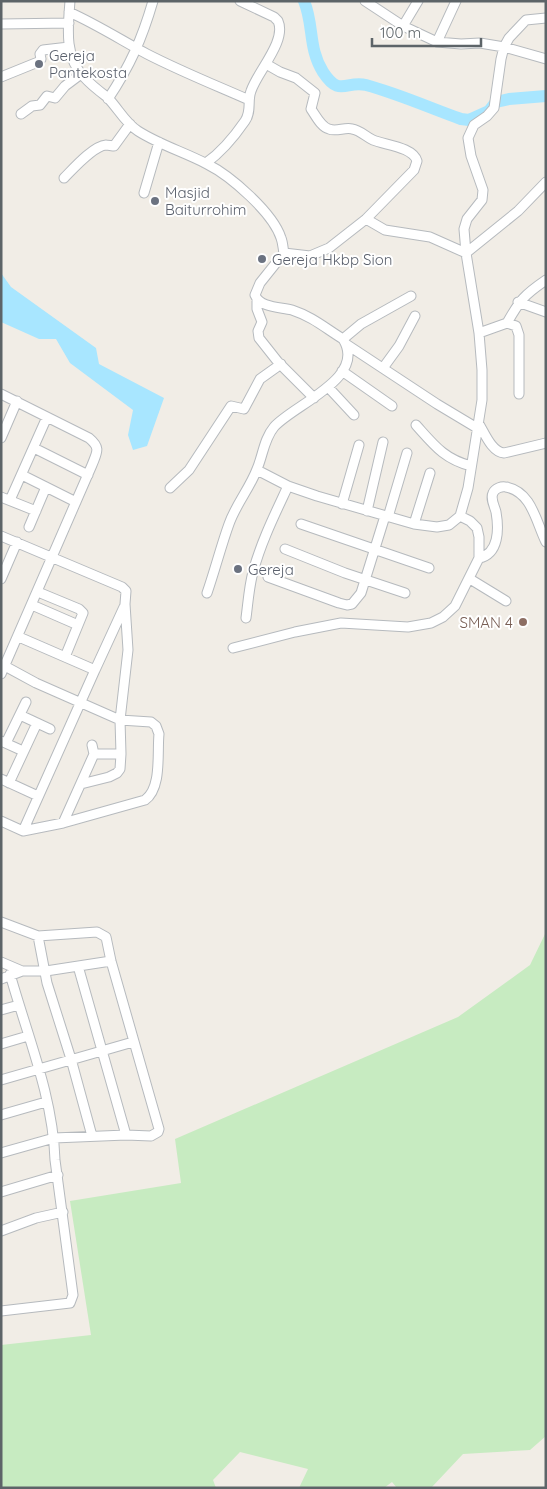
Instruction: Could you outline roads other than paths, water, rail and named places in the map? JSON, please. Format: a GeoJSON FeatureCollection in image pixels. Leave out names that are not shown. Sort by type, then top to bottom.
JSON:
{"type":"FeatureCollection","features":[{"type":"Feature","properties":{"kind":"street"},"geometry":{"type":"LineString","coordinates":[[70,1],[68,23],[69,47],[73,62],[81,74],[108,99],[136,130],[206,163],[250,196],[267,215],[281,237],[284,254],[260,283],[255,295],[262,322],[258,336],[281,364],[314,398]]}},
{"type":"Feature","properties":{"kind":"street"},"geometry":{"type":"LineString","coordinates":[[108,99],[125,74],[148,21],[152,1]]}},
{"type":"Feature","properties":{"kind":"street"},"geometry":{"type":"LineString","coordinates":[[206,163],[228,145],[247,119],[251,90],[277,41],[280,25],[274,17],[240,1]]}},
{"type":"Feature","properties":{"kind":"street"},"geometry":{"type":"LineString","coordinates":[[365,1],[403,26],[437,42],[480,43],[504,47],[546,59]]}},
{"type":"Feature","properties":{"kind":"street"},"geometry":{"type":"LineString","coordinates":[[403,26],[418,1]]}},
{"type":"Feature","properties":{"kind":"street"},"geometry":{"type":"LineString","coordinates":[[437,42],[456,1]]}},
{"type":"Feature","properties":{"kind":"street"},"geometry":{"type":"LineString","coordinates":[[69,12],[96,24],[119,39],[150,55],[249,100]]}},
{"type":"Feature","properties":{"kind":"street"},"geometry":{"type":"LineString","coordinates":[[257,470],[288,486],[342,504],[414,524],[437,527],[449,525],[460,516],[465,500],[482,400],[480,333],[466,253],[465,225],[482,200],[483,190],[471,156],[468,138],[474,125],[487,116],[494,108],[504,47],[519,26],[526,20],[542,18]]}},
{"type":"Feature","properties":{"kind":"street"},"geometry":{"type":"LineString","coordinates":[[1,24],[68,23]]}},
{"type":"Feature","properties":{"kind":"street"},"geometry":{"type":"LineString","coordinates":[[1,77],[38,62],[41,59],[40,54],[43,50],[69,47]]}},
{"type":"Feature","properties":{"kind":"street"},"geometry":{"type":"LineString","coordinates":[[266,64],[296,78],[315,93],[311,109],[326,128],[331,130],[350,128],[374,140],[396,146],[416,157],[414,170],[366,219],[329,248],[316,254],[303,256],[284,254]]}},
{"type":"Feature","properties":{"kind":"street"},"geometry":{"type":"LineString","coordinates":[[21,114],[32,106],[40,106],[47,96],[55,98],[65,86],[81,74]]}},
{"type":"Feature","properties":{"kind":"street"},"geometry":{"type":"LineString","coordinates":[[64,178],[97,148],[105,145],[114,146],[130,124]]}},
{"type":"Feature","properties":{"kind":"street"},"geometry":{"type":"LineString","coordinates":[[144,193],[159,142]]}},
{"type":"Feature","properties":{"kind":"street"},"geometry":{"type":"LineString","coordinates":[[466,253],[518,211],[546,182]]}},
{"type":"Feature","properties":{"kind":"street"},"geometry":{"type":"LineString","coordinates":[[366,219],[385,230],[430,237],[466,253]]}},
{"type":"Feature","properties":{"kind":"street"},"geometry":{"type":"LineString","coordinates":[[507,323],[518,302],[546,280]]}},
{"type":"Feature","properties":{"kind":"street"},"geometry":{"type":"LineString","coordinates":[[344,341],[362,324],[411,296]]}},
{"type":"Feature","properties":{"kind":"street"},"geometry":{"type":"LineString","coordinates":[[256,299],[266,305],[284,308],[312,317],[383,368],[478,426],[499,453],[546,443]]}},
{"type":"Feature","properties":{"kind":"street"},"geometry":{"type":"LineString","coordinates":[[518,302],[545,313]]}},
{"type":"Feature","properties":{"kind":"street"},"geometry":{"type":"LineString","coordinates":[[383,368],[399,346],[415,316]]}},
{"type":"Feature","properties":{"kind":"street"},"geometry":{"type":"LineString","coordinates":[[480,333],[507,323],[516,326],[519,335],[519,394]]}},
{"type":"Feature","properties":{"kind":"street"},"geometry":{"type":"LineString","coordinates":[[206,593],[229,524],[238,502],[257,470],[267,437],[282,419],[328,387],[342,371],[349,355],[344,341]]}},
{"type":"Feature","properties":{"kind":"street"},"geometry":{"type":"LineString","coordinates":[[170,488],[193,464],[231,406],[244,409],[260,379],[281,364]]}},
{"type":"Feature","properties":{"kind":"street"},"geometry":{"type":"LineString","coordinates":[[342,371],[392,406]]}},
{"type":"Feature","properties":{"kind":"street"},"geometry":{"type":"LineString","coordinates":[[328,387],[354,415]]}},
{"type":"Feature","properties":{"kind":"street"},"geometry":{"type":"LineString","coordinates":[[1,394],[90,438],[96,444],[97,450],[88,476],[38,592],[2,668],[120,720],[148,720],[158,730],[156,782],[149,798],[140,803],[63,823],[23,831],[1,821]]}},
{"type":"Feature","properties":{"kind":"street"},"geometry":{"type":"LineString","coordinates":[[1,438],[17,401]]}},
{"type":"Feature","properties":{"kind":"street"},"geometry":{"type":"LineString","coordinates":[[36,511],[6,499],[22,475],[48,417]]}},
{"type":"Feature","properties":{"kind":"street"},"geometry":{"type":"LineString","coordinates":[[416,425],[434,446],[446,456],[471,466]]}},
{"type":"Feature","properties":{"kind":"street"},"geometry":{"type":"LineString","coordinates":[[367,511],[383,442]]}},
{"type":"Feature","properties":{"kind":"street"},"geometry":{"type":"LineString","coordinates":[[342,504],[359,445]]}},
{"type":"Feature","properties":{"kind":"street"},"geometry":{"type":"LineString","coordinates":[[34,448],[88,476]]}},
{"type":"Feature","properties":{"kind":"street"},"geometry":{"type":"LineString","coordinates":[[268,577],[347,606],[356,601],[387,517],[407,452]]}},
{"type":"Feature","properties":{"kind":"street"},"geometry":{"type":"LineString","coordinates":[[414,524],[430,473]]}},
{"type":"Feature","properties":{"kind":"street"},"geometry":{"type":"LineString","coordinates":[[22,475],[76,502]]}},
{"type":"Feature","properties":{"kind":"street"},"geometry":{"type":"LineString","coordinates":[[246,618],[251,583],[258,556],[288,486]]}},
{"type":"Feature","properties":{"kind":"street"},"geometry":{"type":"LineString","coordinates":[[29,527],[46,487]]}},
{"type":"Feature","properties":{"kind":"street"},"geometry":{"type":"LineString","coordinates":[[479,558],[486,556],[494,547],[498,525],[492,498],[493,493],[498,488],[512,489],[522,495],[532,508],[546,542]]}},
{"type":"Feature","properties":{"kind":"street"},"geometry":{"type":"LineString","coordinates":[[233,648],[295,632],[341,624],[408,627],[431,623],[450,613],[470,579],[479,558],[479,537],[476,528],[460,516]]}},
{"type":"Feature","properties":{"kind":"street"},"geometry":{"type":"LineString","coordinates":[[301,524],[332,533],[429,568]]}},
{"type":"Feature","properties":{"kind":"street"},"geometry":{"type":"LineString","coordinates":[[1,536],[124,589],[127,594],[125,604],[23,831]]}},
{"type":"Feature","properties":{"kind":"street"},"geometry":{"type":"LineString","coordinates":[[1,578],[17,542]]}},
{"type":"Feature","properties":{"kind":"street"},"geometry":{"type":"LineString","coordinates":[[285,549],[405,594]]}},
{"type":"Feature","properties":{"kind":"street"},"geometry":{"type":"LineString","coordinates":[[470,579],[506,601]]}},
{"type":"Feature","properties":{"kind":"street"},"geometry":{"type":"LineString","coordinates":[[38,592],[81,610],[83,615],[65,657]]}},
{"type":"Feature","properties":{"kind":"street"},"geometry":{"type":"LineString","coordinates":[[81,784],[96,782],[117,773],[120,769],[120,720],[128,650],[125,604]]}},
{"type":"Feature","properties":{"kind":"street"},"geometry":{"type":"LineString","coordinates":[[32,605],[78,625]]}},
{"type":"Feature","properties":{"kind":"street"},"geometry":{"type":"LineString","coordinates":[[18,637],[95,670]]}},
{"type":"Feature","properties":{"kind":"street"},"geometry":{"type":"LineString","coordinates":[[23,751],[4,742],[26,702]]}},
{"type":"Feature","properties":{"kind":"street"},"geometry":{"type":"LineString","coordinates":[[20,715],[50,729]]}},
{"type":"Feature","properties":{"kind":"street"},"geometry":{"type":"LineString","coordinates":[[37,723],[5,781],[38,796]]}},
{"type":"Feature","properties":{"kind":"street"},"geometry":{"type":"LineString","coordinates":[[63,823],[81,784],[93,750],[121,754]]}},
{"type":"Feature","properties":{"kind":"street"},"geometry":{"type":"LineString","coordinates":[[1,922],[38,936],[100,933],[106,937],[133,1042],[159,1129],[152,1136],[126,1135],[54,1138],[1,1153]]}},
{"type":"Feature","properties":{"kind":"street"},"geometry":{"type":"LineString","coordinates":[[38,936],[47,983],[92,1136]]}},
{"type":"Feature","properties":{"kind":"street"},"geometry":{"type":"LineString","coordinates":[[1,962],[22,971]]}},
{"type":"Feature","properties":{"kind":"street"},"geometry":{"type":"LineString","coordinates":[[1,979],[22,971],[46,971],[111,962]]}},
{"type":"Feature","properties":{"kind":"street"},"geometry":{"type":"LineString","coordinates":[[78,966],[126,1135]]}},
{"type":"Feature","properties":{"kind":"street"},"geometry":{"type":"LineString","coordinates":[[1,1311],[70,1303],[73,1292],[54,1138],[38,1069],[10,974]]}},
{"type":"Feature","properties":{"kind":"street"},"geometry":{"type":"LineString","coordinates":[[1,1010],[19,1006]]}},
{"type":"Feature","properties":{"kind":"street"},"geometry":{"type":"LineString","coordinates":[[1,1044],[28,1036]]}},
{"type":"Feature","properties":{"kind":"street"},"geometry":{"type":"LineString","coordinates":[[1,1080],[133,1042]]}},
{"type":"Feature","properties":{"kind":"street"},"geometry":{"type":"LineString","coordinates":[[1,1115],[46,1102]]}},
{"type":"Feature","properties":{"kind":"street"},"geometry":{"type":"LineString","coordinates":[[1,1192],[58,1176]]}},
{"type":"Feature","properties":{"kind":"street"},"geometry":{"type":"LineString","coordinates":[[1,1231],[36,1218],[63,1212]]}},
{"type":"Feature","properties":{"kind":"water"},"geometry":{"type":"Polygon","coordinates":[[[1,273],[11,287],[96,348],[99,364],[164,398],[147,446],[133,450],[128,435],[133,410],[70,363],[56,339],[39,339],[1,322],[1,273]]]}},
{"type":"Feature","properties":{"kind":"waterway"},"geometry":{"type":"LineString","coordinates":[[304,1],[318,63],[329,80],[339,86],[366,85],[461,119],[469,120],[489,111],[496,102],[546,96]]}},
{"type":"Feature","properties":{"kind":"place","name":"Gereja Pantekosta"},"geometry":{"type":"Point","coordinates":[39,64]}},
{"type":"Feature","properties":{"kind":"place","name":"Masjid Baiturrohim"},"geometry":{"type":"Point","coordinates":[155,201]}},
{"type":"Feature","properties":{"kind":"place","name":"Gereja Hkbp Sion"},"geometry":{"type":"Point","coordinates":[262,259]}},
{"type":"Feature","properties":{"kind":"place","name":"Gereja"},"geometry":{"type":"Point","coordinates":[238,569]}},
{"type":"Feature","properties":{"kind":"place","name":"SMAN 4"},"geometry":{"type":"Point","coordinates":[523,622]}}]}
